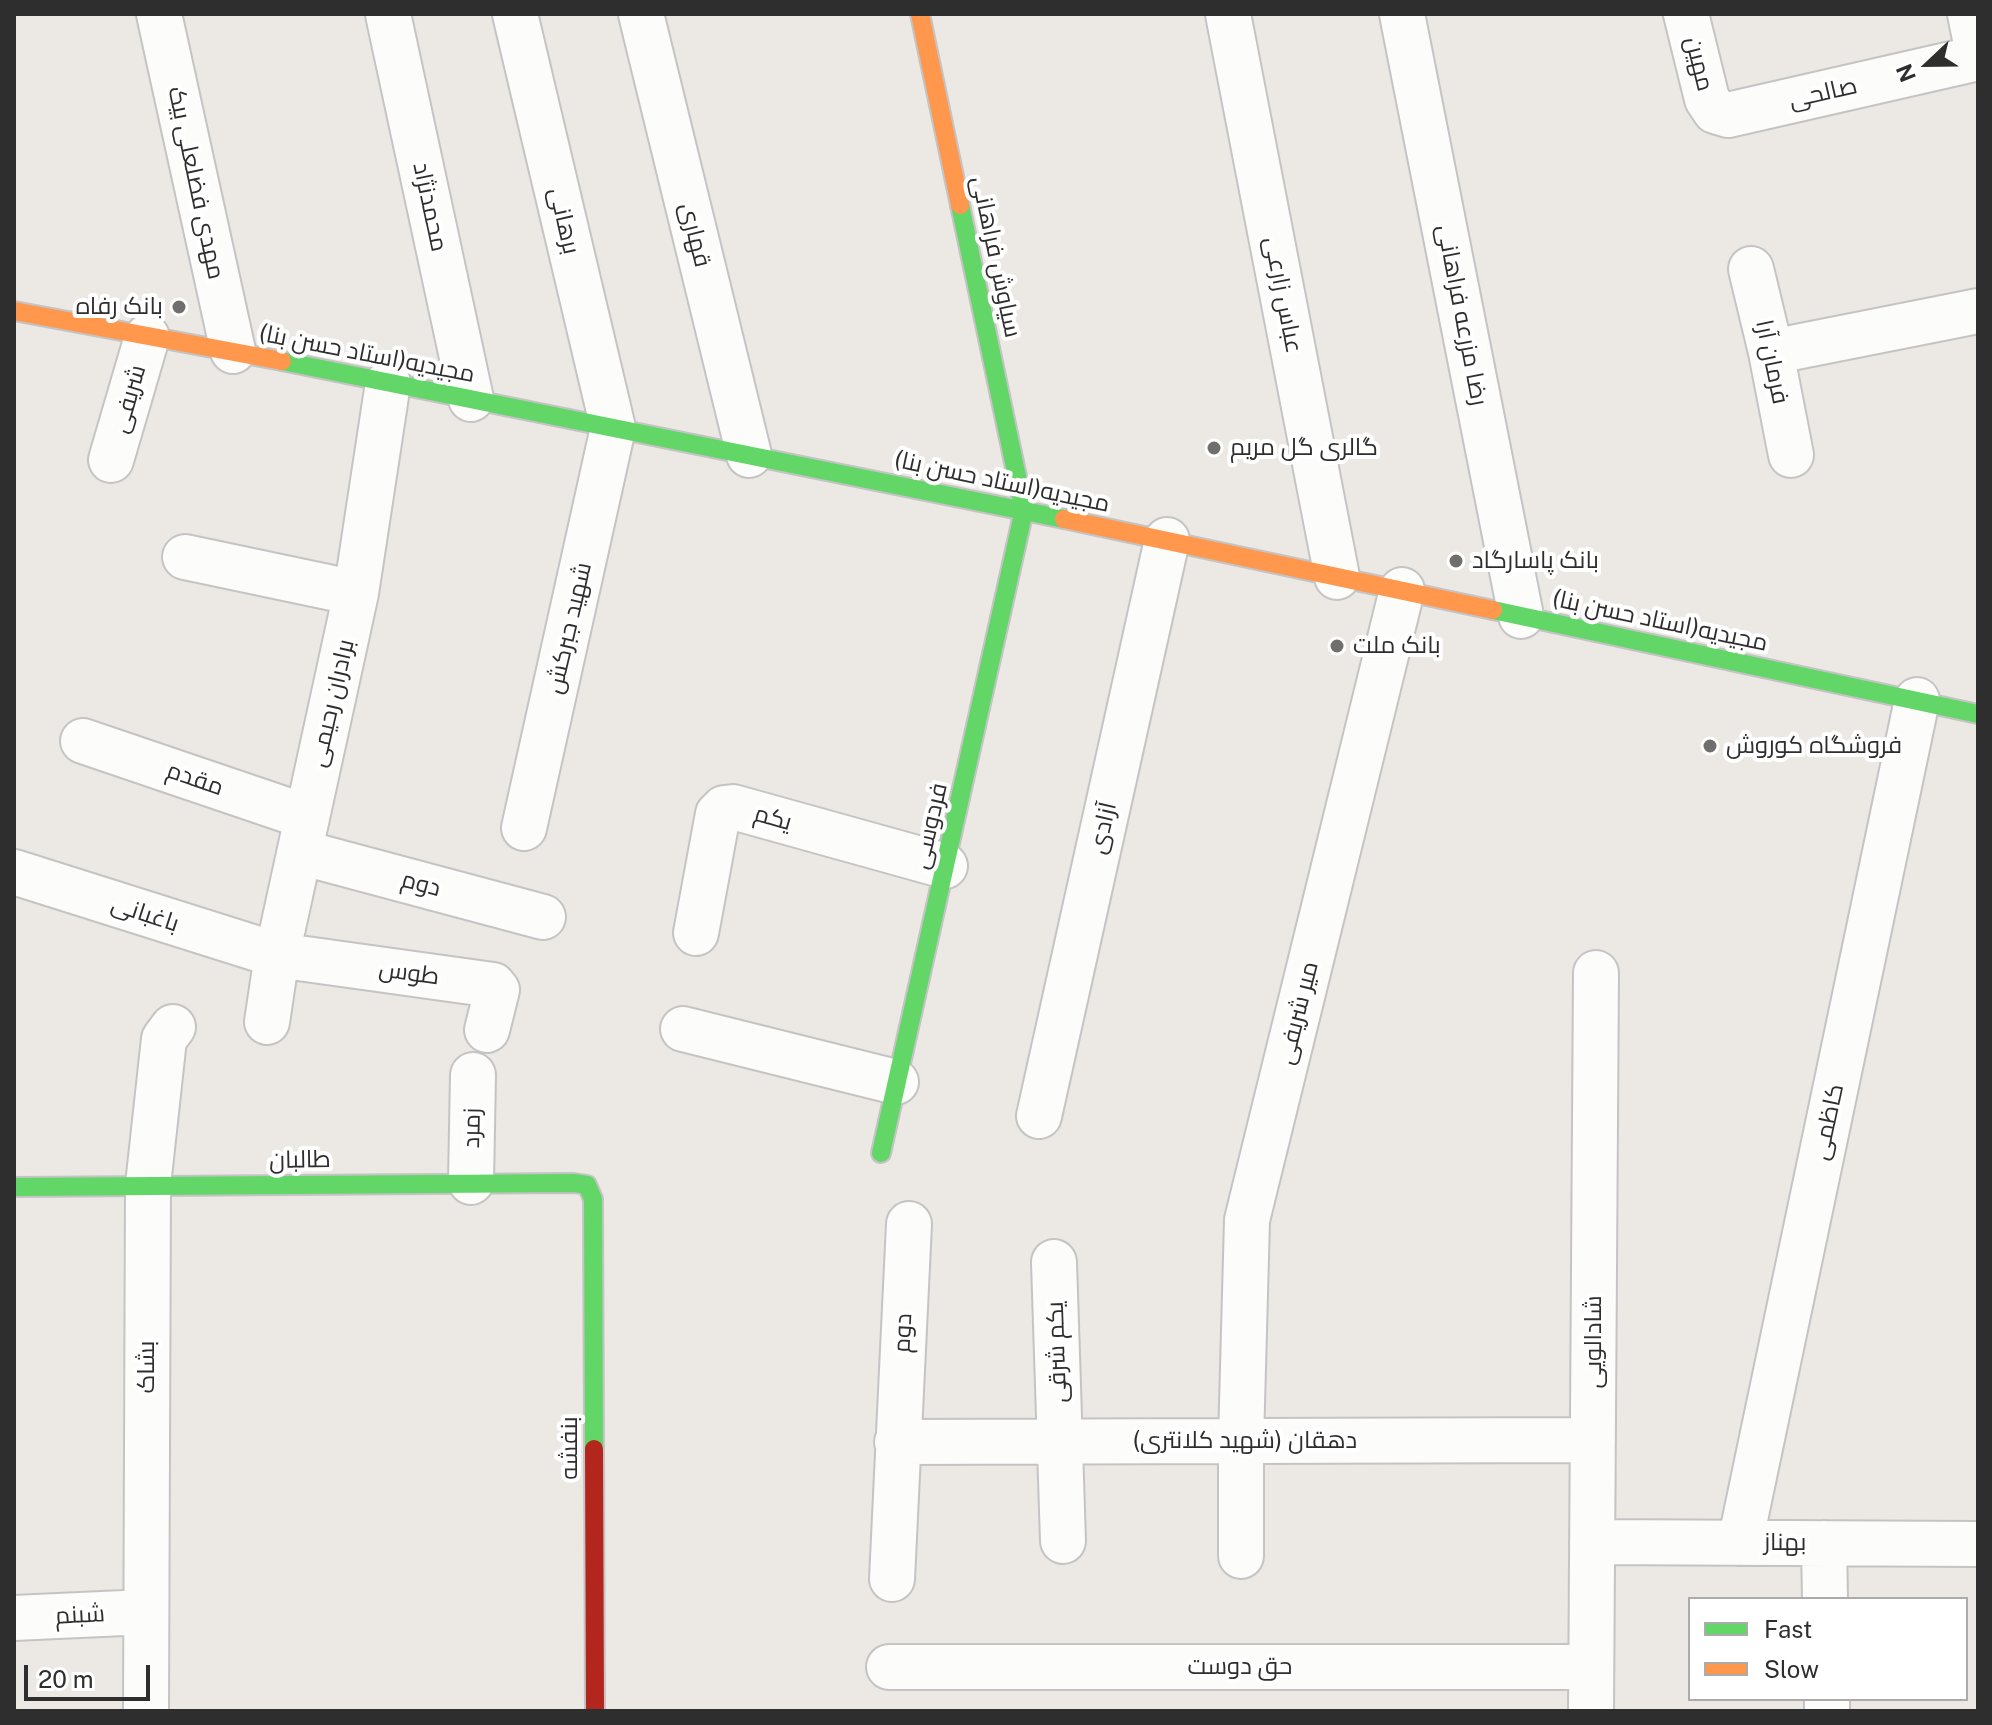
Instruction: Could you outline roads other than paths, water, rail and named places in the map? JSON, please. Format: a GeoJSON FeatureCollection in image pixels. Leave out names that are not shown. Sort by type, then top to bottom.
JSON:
{"type":"FeatureCollection","features":[{"type":"Feature","properties":{"kind":"street","name":"مهدی فضلعلی بیک"},"geometry":{"type":"LineString","coordinates":[[159,14],[233,351]]}},
{"type":"Feature","properties":{"kind":"street","name":"محمدنژاد"},"geometry":{"type":"LineString","coordinates":[[388,14],[471,399]]}},
{"type":"Feature","properties":{"kind":"street","name":"برهانی"},"geometry":{"type":"LineString","coordinates":[[515,14],[613,428]]}},
{"type":"Feature","properties":{"kind":"street","name":"قهاری"},"geometry":{"type":"LineString","coordinates":[[641,14],[749,455]]}},
{"type":"Feature","properties":{"kind":"street","name":"سیاوش فراهانی"},"geometry":{"type":"LineString","coordinates":[[920,14],[1024,510]]}},
{"type":"Feature","properties":{"kind":"street","name":"عباس زارعی"},"geometry":{"type":"LineString","coordinates":[[1228,14],[1337,577]]}},
{"type":"Feature","properties":{"kind":"street","name":"رضا مزرعه فراهانی"},"geometry":{"type":"LineString","coordinates":[[1402,14],[1521,616]]}},
{"type":"Feature","properties":{"kind":"street","name":"مهین"},"geometry":{"type":"LineString","coordinates":[[1686,14],[1707,99],[1715,111]]}},
{"type":"Feature","properties":{"kind":"street"},"geometry":{"type":"LineString","coordinates":[[1970,14],[1978,55]]}},
{"type":"Feature","properties":{"kind":"street","name":"صالحی"},"geometry":{"type":"LineString","coordinates":[[1715,111],[1728,115],[1978,55]]}},
{"type":"Feature","properties":{"kind":"street","name":"فرمان آرا"},"geometry":{"type":"LineString","coordinates":[[1751,269],[1791,455]]}},
{"type":"Feature","properties":{"kind":"street","name":"مجیدیه(استاد حسن بنا)"},"geometry":{"type":"LineString","coordinates":[[14,311],[233,351],[1024,510],[1978,714]]}},
{"type":"Feature","properties":{"kind":"street"},"geometry":{"type":"LineString","coordinates":[[1771,352],[1978,311]]}},
{"type":"Feature","properties":{"kind":"street","name":"شریفی"},"geometry":{"type":"LineString","coordinates":[[111,460],[147,337]]}},
{"type":"Feature","properties":{"kind":"street","name":"برادران رحیمی"},"geometry":{"type":"LineString","coordinates":[[267,1022],[277,955],[356,593],[388,383]]}},
{"type":"Feature","properties":{"kind":"street","name":"شهید جبرکش"},"geometry":{"type":"LineString","coordinates":[[524,828],[613,428]]}},
{"type":"Feature","properties":{"kind":"street","name":"فردوسی"},"geometry":{"type":"LineString","coordinates":[[881,1153],[1024,510]]}},
{"type":"Feature","properties":{"kind":"street","name":"آزادی"},"geometry":{"type":"LineString","coordinates":[[1039,1116],[1167,540]]}},
{"type":"Feature","properties":{"kind":"street"},"geometry":{"type":"LineString","coordinates":[[185,557],[356,593]]}},
{"type":"Feature","properties":{"kind":"street","name":"میر شریفی"},"geometry":{"type":"LineString","coordinates":[[1241,1556],[1247,1220],[1402,590]]}},
{"type":"Feature","properties":{"kind":"street","name":"کاظمی"},"geometry":{"type":"LineString","coordinates":[[1740,1543],[1917,700]]}},
{"type":"Feature","properties":{"kind":"street","name":"مقدم"},"geometry":{"type":"LineString","coordinates":[[83,741],[303,834]]}},
{"type":"Feature","properties":{"kind":"street","name":"یکم"},"geometry":{"type":"LineString","coordinates":[[696,933],[718,814],[724,808],[733,807],[945,866]]}},
{"type":"Feature","properties":{"kind":"street","name":"دوم"},"geometry":{"type":"LineString","coordinates":[[303,834],[543,917]]}},
{"type":"Feature","properties":{"kind":"street","name":"باغبانی"},"geometry":{"type":"LineString","coordinates":[[14,872],[277,955]]}},
{"type":"Feature","properties":{"kind":"street","name":"طوس"},"geometry":{"type":"LineString","coordinates":[[277,955],[493,985],[497,990],[487,1030]]}},
{"type":"Feature","properties":{"kind":"street","name":"شادالویی"},"geometry":{"type":"LineString","coordinates":[[1591,1711],[1596,973]]}},
{"type":"Feature","properties":{"kind":"street","name":"بشاک"},"geometry":{"type":"LineString","coordinates":[[146,1711],[148,1185],[164,1039],[173,1027]]}},
{"type":"Feature","properties":{"kind":"street"},"geometry":{"type":"LineString","coordinates":[[683,1029],[896,1082]]}},
{"type":"Feature","properties":{"kind":"street","name":"زمرد"},"geometry":{"type":"LineString","coordinates":[[471,1182],[473,1075]]}},
{"type":"Feature","properties":{"kind":"street","name":"طالبان"},"geometry":{"type":"LineString","coordinates":[[14,1187],[471,1182],[587,1185]]}},
{"type":"Feature","properties":{"kind":"street","name":"بنفشه"},"geometry":{"type":"LineString","coordinates":[[587,1185],[593,1199],[595,1711]]}},
{"type":"Feature","properties":{"kind":"street","name":"دوم"},"geometry":{"type":"LineString","coordinates":[[892,1579],[909,1224]]}},
{"type":"Feature","properties":{"kind":"street","name":"یکم شرقی"},"geometry":{"type":"LineString","coordinates":[[1054,1262],[1063,1541]]}},
{"type":"Feature","properties":{"kind":"street","name":"دهقان (شهید کلانتری)"},"geometry":{"type":"LineString","coordinates":[[897,1442],[1593,1440]]}},
{"type":"Feature","properties":{"kind":"street","name":"بهناز"},"geometry":{"type":"LineString","coordinates":[[1592,1542],[1978,1544]]}},
{"type":"Feature","properties":{"kind":"street"},"geometry":{"type":"LineString","coordinates":[[1824,1543],[1825,1597]]}},
{"type":"Feature","properties":{"kind":"street","name":"شبنم"},"geometry":{"type":"LineString","coordinates":[[14,1618],[146,1612]]}},
{"type":"Feature","properties":{"kind":"street","name":"حق دوست"},"geometry":{"type":"LineString","coordinates":[[889,1667],[1591,1667]]}},
{"type":"Feature","properties":{"kind":"place","name":"بانک رفاه"},"geometry":{"type":"Point","coordinates":[179,307]}},
{"type":"Feature","properties":{"kind":"place","name":"گالری گل مریم"},"geometry":{"type":"Point","coordinates":[1214,448]}},
{"type":"Feature","properties":{"kind":"place","name":"بانک پاسارگاد"},"geometry":{"type":"Point","coordinates":[1456,561]}},
{"type":"Feature","properties":{"kind":"place","name":"بانک ملت"},"geometry":{"type":"Point","coordinates":[1337,646]}},
{"type":"Feature","properties":{"kind":"place","name":"فروشگاه کوروش"},"geometry":{"type":"Point","coordinates":[1710,746]}}]}
